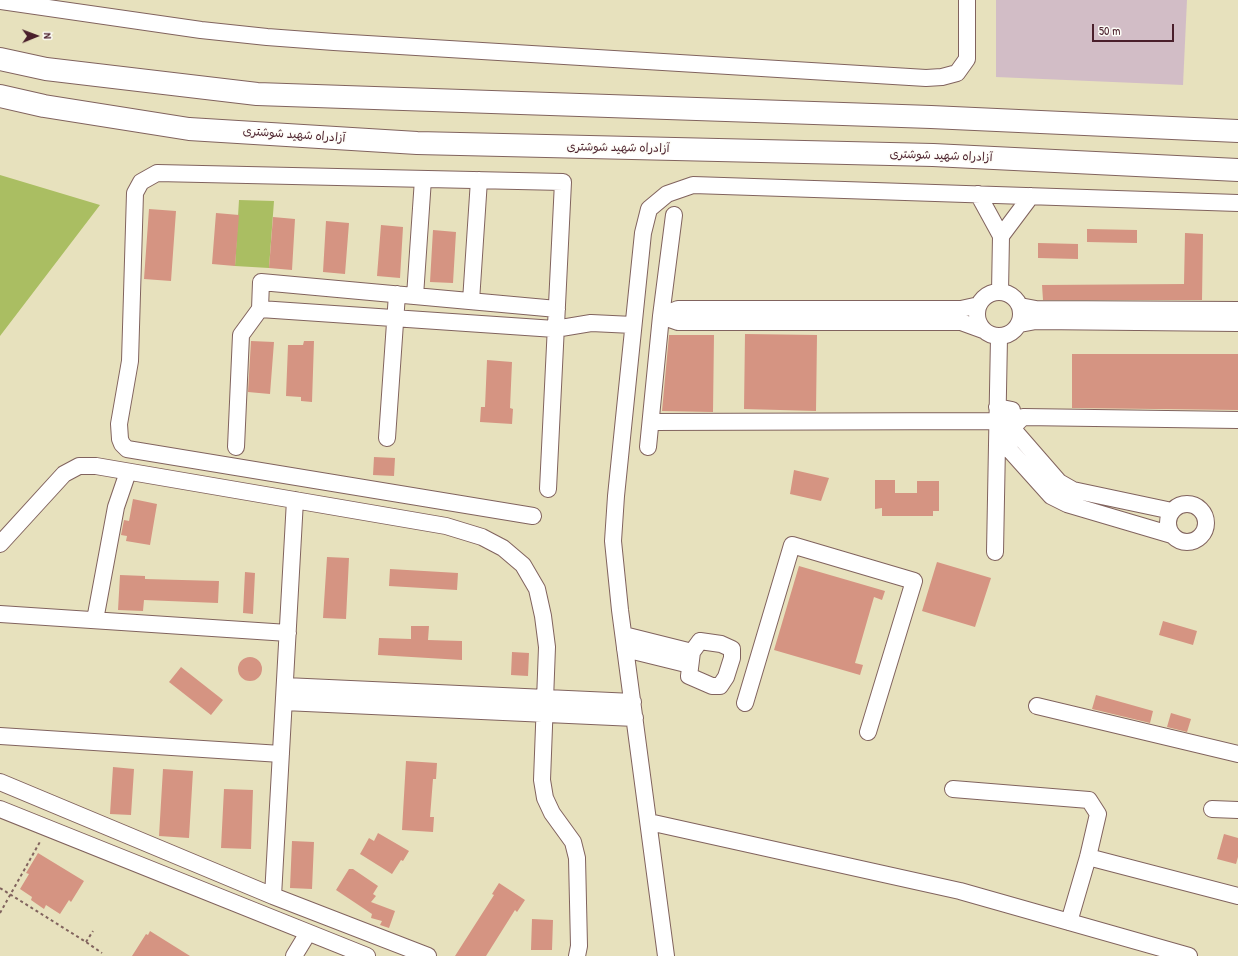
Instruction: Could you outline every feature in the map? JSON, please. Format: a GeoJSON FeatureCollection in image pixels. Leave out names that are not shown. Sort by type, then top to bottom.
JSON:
{"type":"FeatureCollection","features":[{"type":"Feature","properties":{"kind":"highway"},"geometry":{"type":"LineString","coordinates":[[0,59],[46,69],[257,94],[931,117],[1238,131]]}},
{"type":"Feature","properties":{"kind":"highway","name":"آزادراه شهید شوشتری"},"geometry":{"type":"LineString","coordinates":[[0,96],[44,106],[189,129],[417,143],[933,155],[1238,170]]}},
{"type":"Feature","properties":{"kind":"street"},"geometry":{"type":"LineString","coordinates":[[2,1],[25,2],[201,30],[267,37],[926,78],[942,77],[957,73],[967,58],[967,0]]}},
{"type":"Feature","properties":{"kind":"street"},"geometry":{"type":"LineString","coordinates":[[533,516],[128,449],[122,444],[120,439],[119,424],[130,362],[135,193],[141,182],[157,174],[562,182],[548,489]]}},
{"type":"Feature","properties":{"kind":"street"},"geometry":{"type":"LineString","coordinates":[[415,296],[423,179]]}},
{"type":"Feature","properties":{"kind":"street"},"geometry":{"type":"LineString","coordinates":[[471,301],[479,180]]}},
{"type":"Feature","properties":{"kind":"street"},"geometry":{"type":"LineString","coordinates":[[666,956],[613,541],[633,325],[643,233],[649,209],[667,194],[693,185],[1238,203]]}},
{"type":"Feature","properties":{"kind":"street"},"geometry":{"type":"LineString","coordinates":[[978,194],[1001,236],[1000,292]]}},
{"type":"Feature","properties":{"kind":"street"},"geometry":{"type":"LineString","coordinates":[[1001,236],[1030,196]]}},
{"type":"Feature","properties":{"kind":"street"},"geometry":{"type":"LineString","coordinates":[[648,448],[661,316],[674,215]]}},
{"type":"Feature","properties":{"kind":"street"},"geometry":{"type":"LineString","coordinates":[[236,447],[241,335],[260,309],[261,282],[557,309]]}},
{"type":"Feature","properties":{"kind":"street"},"geometry":{"type":"LineString","coordinates":[[661,316],[678,322],[961,322],[983,330],[990,335],[999,337],[1008,336],[1015,331],[1020,324],[1022,315],[1020,306],[1016,299],[1009,294],[1000,292],[991,293],[984,298],[979,305],[977,314],[978,322],[983,330]]}},
{"type":"Feature","properties":{"kind":"street"},"geometry":{"type":"LineString","coordinates":[[386,438],[397,294]]}},
{"type":"Feature","properties":{"kind":"street"},"geometry":{"type":"LineString","coordinates":[[661,316],[678,309],[961,308],[979,305]]}},
{"type":"Feature","properties":{"kind":"street"},"geometry":{"type":"LineString","coordinates":[[1020,306],[1036,309],[1238,310]]}},
{"type":"Feature","properties":{"kind":"street"},"geometry":{"type":"LineString","coordinates":[[260,309],[556,329],[591,323],[633,325]]}},
{"type":"Feature","properties":{"kind":"street"},"geometry":{"type":"LineString","coordinates":[[1020,324],[1036,321],[1238,323]]}},
{"type":"Feature","properties":{"kind":"street"},"geometry":{"type":"LineString","coordinates":[[995,552],[1003,447],[997,414],[999,337]]}},
{"type":"Feature","properties":{"kind":"street"},"geometry":{"type":"LineString","coordinates":[[651,422],[997,414],[1012,410],[1012,428],[1059,482],[1073,490],[1172,510]]}},
{"type":"Feature","properties":{"kind":"street"},"geometry":{"type":"LineString","coordinates":[[1003,447],[1012,428],[1023,418],[1238,420]]}},
{"type":"Feature","properties":{"kind":"street"},"geometry":{"type":"LineString","coordinates":[[1003,447],[1051,496],[1067,504],[1172,535],[1182,541],[1194,541],[1203,533],[1206,522],[1205,516],[1201,510],[1190,504],[1183,504],[1172,510],[1167,523],[1172,535]]}},
{"type":"Feature","properties":{"kind":"street"},"geometry":{"type":"LineString","coordinates":[[0,544],[64,474],[79,466],[96,466],[446,526],[482,537],[503,548],[523,565],[537,589],[543,616],[547,647],[542,780],[545,798],[552,813],[573,842],[577,858],[579,946],[577,956]]}},
{"type":"Feature","properties":{"kind":"street"},"geometry":{"type":"LineString","coordinates":[[95,620],[116,506],[128,472]]}},
{"type":"Feature","properties":{"kind":"street"},"geometry":{"type":"LineString","coordinates":[[273,896],[295,500]]}},
{"type":"Feature","properties":{"kind":"street"},"geometry":{"type":"LineString","coordinates":[[745,703],[792,545],[914,581],[868,732]]}},
{"type":"Feature","properties":{"kind":"street"},"geometry":{"type":"LineString","coordinates":[[0,614],[288,633]]}},
{"type":"Feature","properties":{"kind":"street"},"geometry":{"type":"LineString","coordinates":[[700,641],[721,644],[732,649],[732,658],[729,669],[720,686],[712,686],[689,676],[691,659],[700,641]]}},
{"type":"Feature","properties":{"kind":"street"},"geometry":{"type":"LineString","coordinates":[[625,642],[691,659]]}},
{"type":"Feature","properties":{"kind":"street"},"geometry":{"type":"LineString","coordinates":[[729,669],[752,676]]}},
{"type":"Feature","properties":{"kind":"street"},"geometry":{"type":"LineString","coordinates":[[284,694],[545,706],[635,718]]}},
{"type":"Feature","properties":{"kind":"street"},"geometry":{"type":"LineString","coordinates":[[545,706],[633,702]]}},
{"type":"Feature","properties":{"kind":"street"},"geometry":{"type":"LineString","coordinates":[[1037,706],[1232,751],[1238,754]]}},
{"type":"Feature","properties":{"kind":"street"},"geometry":{"type":"LineString","coordinates":[[0,736],[281,754]]}},
{"type":"Feature","properties":{"kind":"street"},"geometry":{"type":"LineString","coordinates":[[0,782],[273,896],[428,956]]}},
{"type":"Feature","properties":{"kind":"street"},"geometry":{"type":"LineString","coordinates":[[953,790],[1089,800],[1098,814],[1088,857],[1069,922]]}},
{"type":"Feature","properties":{"kind":"street"},"geometry":{"type":"LineString","coordinates":[[0,809],[367,956]]}},
{"type":"Feature","properties":{"kind":"street"},"geometry":{"type":"LineString","coordinates":[[1212,809],[1238,810]]}},
{"type":"Feature","properties":{"kind":"street"},"geometry":{"type":"LineString","coordinates":[[649,822],[960,891],[1189,956]]}},
{"type":"Feature","properties":{"kind":"street"},"geometry":{"type":"LineString","coordinates":[[1088,857],[1238,896]]}},
{"type":"Feature","properties":{"kind":"street"},"geometry":{"type":"LineString","coordinates":[[294,956],[308,933]]}},
{"type":"Feature","properties":{"kind":"path"},"geometry":{"type":"LineString","coordinates":[[0,913],[42,839]]}},
{"type":"Feature","properties":{"kind":"path"},"geometry":{"type":"LineString","coordinates":[[0,888],[102,953]]}},
{"type":"Feature","properties":{"kind":"path"},"geometry":{"type":"LineString","coordinates":[[86,942],[94,930]]}},
{"type":"Feature","properties":{"kind":"shaded area"},"geometry":{"type":"Polygon","coordinates":[[[996,0],[1187,0],[1183,85],[996,77],[996,0]]]}},
{"type":"Feature","properties":{"kind":"green space"},"geometry":{"type":"Polygon","coordinates":[[[0,175],[100,205],[0,336],[0,175]]]}},
{"type":"Feature","properties":{"kind":"green space"},"geometry":{"type":"Polygon","coordinates":[[[239,200],[274,201],[269,268],[235,266],[239,200]]]}},
{"type":"Feature","properties":{"kind":"building"},"geometry":{"type":"Polygon","coordinates":[[[149,209],[176,211],[171,281],[144,279],[149,209]]]}},
{"type":"Feature","properties":{"kind":"building"},"geometry":{"type":"Polygon","coordinates":[[[216,213],[239,215],[235,266],[212,264],[216,213]]]}},
{"type":"Feature","properties":{"kind":"building"},"geometry":{"type":"Polygon","coordinates":[[[273,217],[295,219],[292,270],[269,268],[273,217]]]}},
{"type":"Feature","properties":{"kind":"building"},"geometry":{"type":"Polygon","coordinates":[[[326,221],[349,223],[345,274],[323,272],[326,221]]]}},
{"type":"Feature","properties":{"kind":"building"},"geometry":{"type":"Polygon","coordinates":[[[381,225],[403,227],[400,278],[377,276],[381,225]]]}},
{"type":"Feature","properties":{"kind":"building"},"geometry":{"type":"Polygon","coordinates":[[[1087,229],[1137,230],[1137,243],[1087,242],[1087,229]]]}},
{"type":"Feature","properties":{"kind":"building"},"geometry":{"type":"Polygon","coordinates":[[[433,230],[456,232],[453,283],[430,282],[433,230]]]}},
{"type":"Feature","properties":{"kind":"building"},"geometry":{"type":"Polygon","coordinates":[[[1185,233],[1203,234],[1202,300],[1043,300],[1042,285],[1184,284],[1185,233]]]}},
{"type":"Feature","properties":{"kind":"building"},"geometry":{"type":"Polygon","coordinates":[[[1038,243],[1078,244],[1078,259],[1038,258],[1038,243]]]}},
{"type":"Feature","properties":{"kind":"building"},"geometry":{"type":"Polygon","coordinates":[[[745,334],[817,335],[816,411],[744,409],[745,334]]]}},
{"type":"Feature","properties":{"kind":"building"},"geometry":{"type":"Polygon","coordinates":[[[669,335],[714,335],[713,412],[662,411],[669,335]]]}},
{"type":"Feature","properties":{"kind":"building"},"geometry":{"type":"Polygon","coordinates":[[[251,341],[274,342],[270,394],[248,392],[251,341]]]}},
{"type":"Feature","properties":{"kind":"building"},"geometry":{"type":"Polygon","coordinates":[[[304,341],[314,341],[312,402],[301,401],[301,397],[286,396],[288,345],[303,345],[304,341]]]}},
{"type":"Feature","properties":{"kind":"building"},"geometry":{"type":"Polygon","coordinates":[[[1072,354],[1238,354],[1238,410],[1072,408],[1072,354]]]}},
{"type":"Feature","properties":{"kind":"building"},"geometry":{"type":"Polygon","coordinates":[[[487,360],[512,362],[510,408],[513,409],[512,424],[480,422],[481,407],[485,407],[487,360]]]}},
{"type":"Feature","properties":{"kind":"building"},"geometry":{"type":"Polygon","coordinates":[[[374,457],[395,458],[394,476],[373,475],[374,457]]]}},
{"type":"Feature","properties":{"kind":"building"},"geometry":{"type":"Polygon","coordinates":[[[794,470],[829,478],[821,501],[790,494],[794,470]]]}},
{"type":"Feature","properties":{"kind":"building"},"geometry":{"type":"Polygon","coordinates":[[[875,480],[895,480],[895,493],[917,493],[917,481],[939,481],[939,511],[933,511],[933,516],[882,516],[882,508],[875,509],[875,480]]]}},
{"type":"Feature","properties":{"kind":"building"},"geometry":{"type":"Polygon","coordinates":[[[133,499],[157,504],[150,545],[126,541],[127,536],[121,535],[124,520],[129,521],[133,499]]]}},
{"type":"Feature","properties":{"kind":"building"},"geometry":{"type":"Polygon","coordinates":[[[327,557],[349,558],[346,619],[323,618],[327,557]]]}},
{"type":"Feature","properties":{"kind":"building"},"geometry":{"type":"Polygon","coordinates":[[[937,562],[991,578],[975,627],[922,611],[937,562]]]}},
{"type":"Feature","properties":{"kind":"building"},"geometry":{"type":"Polygon","coordinates":[[[799,566],[885,591],[882,600],[874,597],[855,663],[863,665],[860,675],[774,650],[799,566]]]}},
{"type":"Feature","properties":{"kind":"building"},"geometry":{"type":"Polygon","coordinates":[[[390,569],[458,573],[457,590],[389,586],[390,569]]]}},
{"type":"Feature","properties":{"kind":"building"},"geometry":{"type":"Polygon","coordinates":[[[245,572],[255,573],[253,614],[243,613],[245,572]]]}},
{"type":"Feature","properties":{"kind":"building"},"geometry":{"type":"Polygon","coordinates":[[[120,575],[145,576],[145,579],[219,581],[218,603],[144,600],[143,611],[118,610],[120,575]]]}},
{"type":"Feature","properties":{"kind":"building"},"geometry":{"type":"Polygon","coordinates":[[[1163,621],[1197,631],[1193,645],[1159,635],[1163,621]]]}},
{"type":"Feature","properties":{"kind":"building"},"geometry":{"type":"Polygon","coordinates":[[[411,626],[429,626],[428,640],[462,641],[462,660],[378,655],[379,638],[411,639],[411,626]]]}},
{"type":"Feature","properties":{"kind":"building"},"geometry":{"type":"Polygon","coordinates":[[[512,652],[529,653],[528,676],[511,675],[512,652]]]}},
{"type":"Feature","properties":{"kind":"building"},"geometry":{"type":"Polygon","coordinates":[[[250,657],[255,658],[261,664],[261,674],[255,680],[250,681],[245,680],[239,674],[238,669],[239,664],[245,658],[250,657]]]}},
{"type":"Feature","properties":{"kind":"building"},"geometry":{"type":"Polygon","coordinates":[[[181,667],[223,700],[211,715],[169,682],[181,667]]]}},
{"type":"Feature","properties":{"kind":"building"},"geometry":{"type":"Polygon","coordinates":[[[1096,695],[1153,711],[1150,723],[1092,709],[1096,695]]]}},
{"type":"Feature","properties":{"kind":"building"},"geometry":{"type":"Polygon","coordinates":[[[1171,713],[1191,719],[1187,732],[1167,727],[1171,713]]]}},
{"type":"Feature","properties":{"kind":"building"},"geometry":{"type":"Polygon","coordinates":[[[406,761],[437,763],[436,779],[433,779],[430,817],[434,817],[433,832],[402,830],[406,761]]]}},
{"type":"Feature","properties":{"kind":"building"},"geometry":{"type":"Polygon","coordinates":[[[113,767],[134,769],[131,815],[110,814],[113,767]]]}},
{"type":"Feature","properties":{"kind":"building"},"geometry":{"type":"Polygon","coordinates":[[[163,769],[193,771],[189,838],[159,836],[163,769]]]}},
{"type":"Feature","properties":{"kind":"building"},"geometry":{"type":"Polygon","coordinates":[[[224,789],[253,790],[251,849],[221,848],[224,789]]]}},
{"type":"Feature","properties":{"kind":"building"},"geometry":{"type":"Polygon","coordinates":[[[378,833],[409,851],[392,874],[360,854],[369,838],[374,841],[378,833]]]}},
{"type":"Feature","properties":{"kind":"building"},"geometry":{"type":"Polygon","coordinates":[[[1224,834],[1238,838],[1238,857],[1236,864],[1217,859],[1224,834]]]}},
{"type":"Feature","properties":{"kind":"building"},"geometry":{"type":"Polygon","coordinates":[[[292,841],[314,842],[312,889],[290,888],[292,841]]]}},
{"type":"Feature","properties":{"kind":"building"},"geometry":{"type":"Polygon","coordinates":[[[38,853],[84,881],[71,902],[69,900],[60,914],[46,905],[44,909],[31,900],[32,897],[20,889],[29,874],[26,873],[38,853]]]}},
{"type":"Feature","properties":{"kind":"building"},"geometry":{"type":"Polygon","coordinates":[[[349,869],[353,869],[378,886],[373,894],[376,896],[371,902],[395,911],[389,928],[380,925],[382,921],[371,918],[372,914],[336,890],[349,869]]]}},
{"type":"Feature","properties":{"kind":"building"},"geometry":{"type":"Polygon","coordinates":[[[499,883],[525,900],[517,912],[515,910],[486,956],[455,956],[494,895],[492,894],[499,883]]]}},
{"type":"Feature","properties":{"kind":"building"},"geometry":{"type":"Polygon","coordinates":[[[532,919],[553,920],[552,950],[531,950],[532,919]]]}},
{"type":"Feature","properties":{"kind":"building"},"geometry":{"type":"Polygon","coordinates":[[[150,931],[190,956],[132,956],[146,934],[148,935],[150,931]]]}}]}
